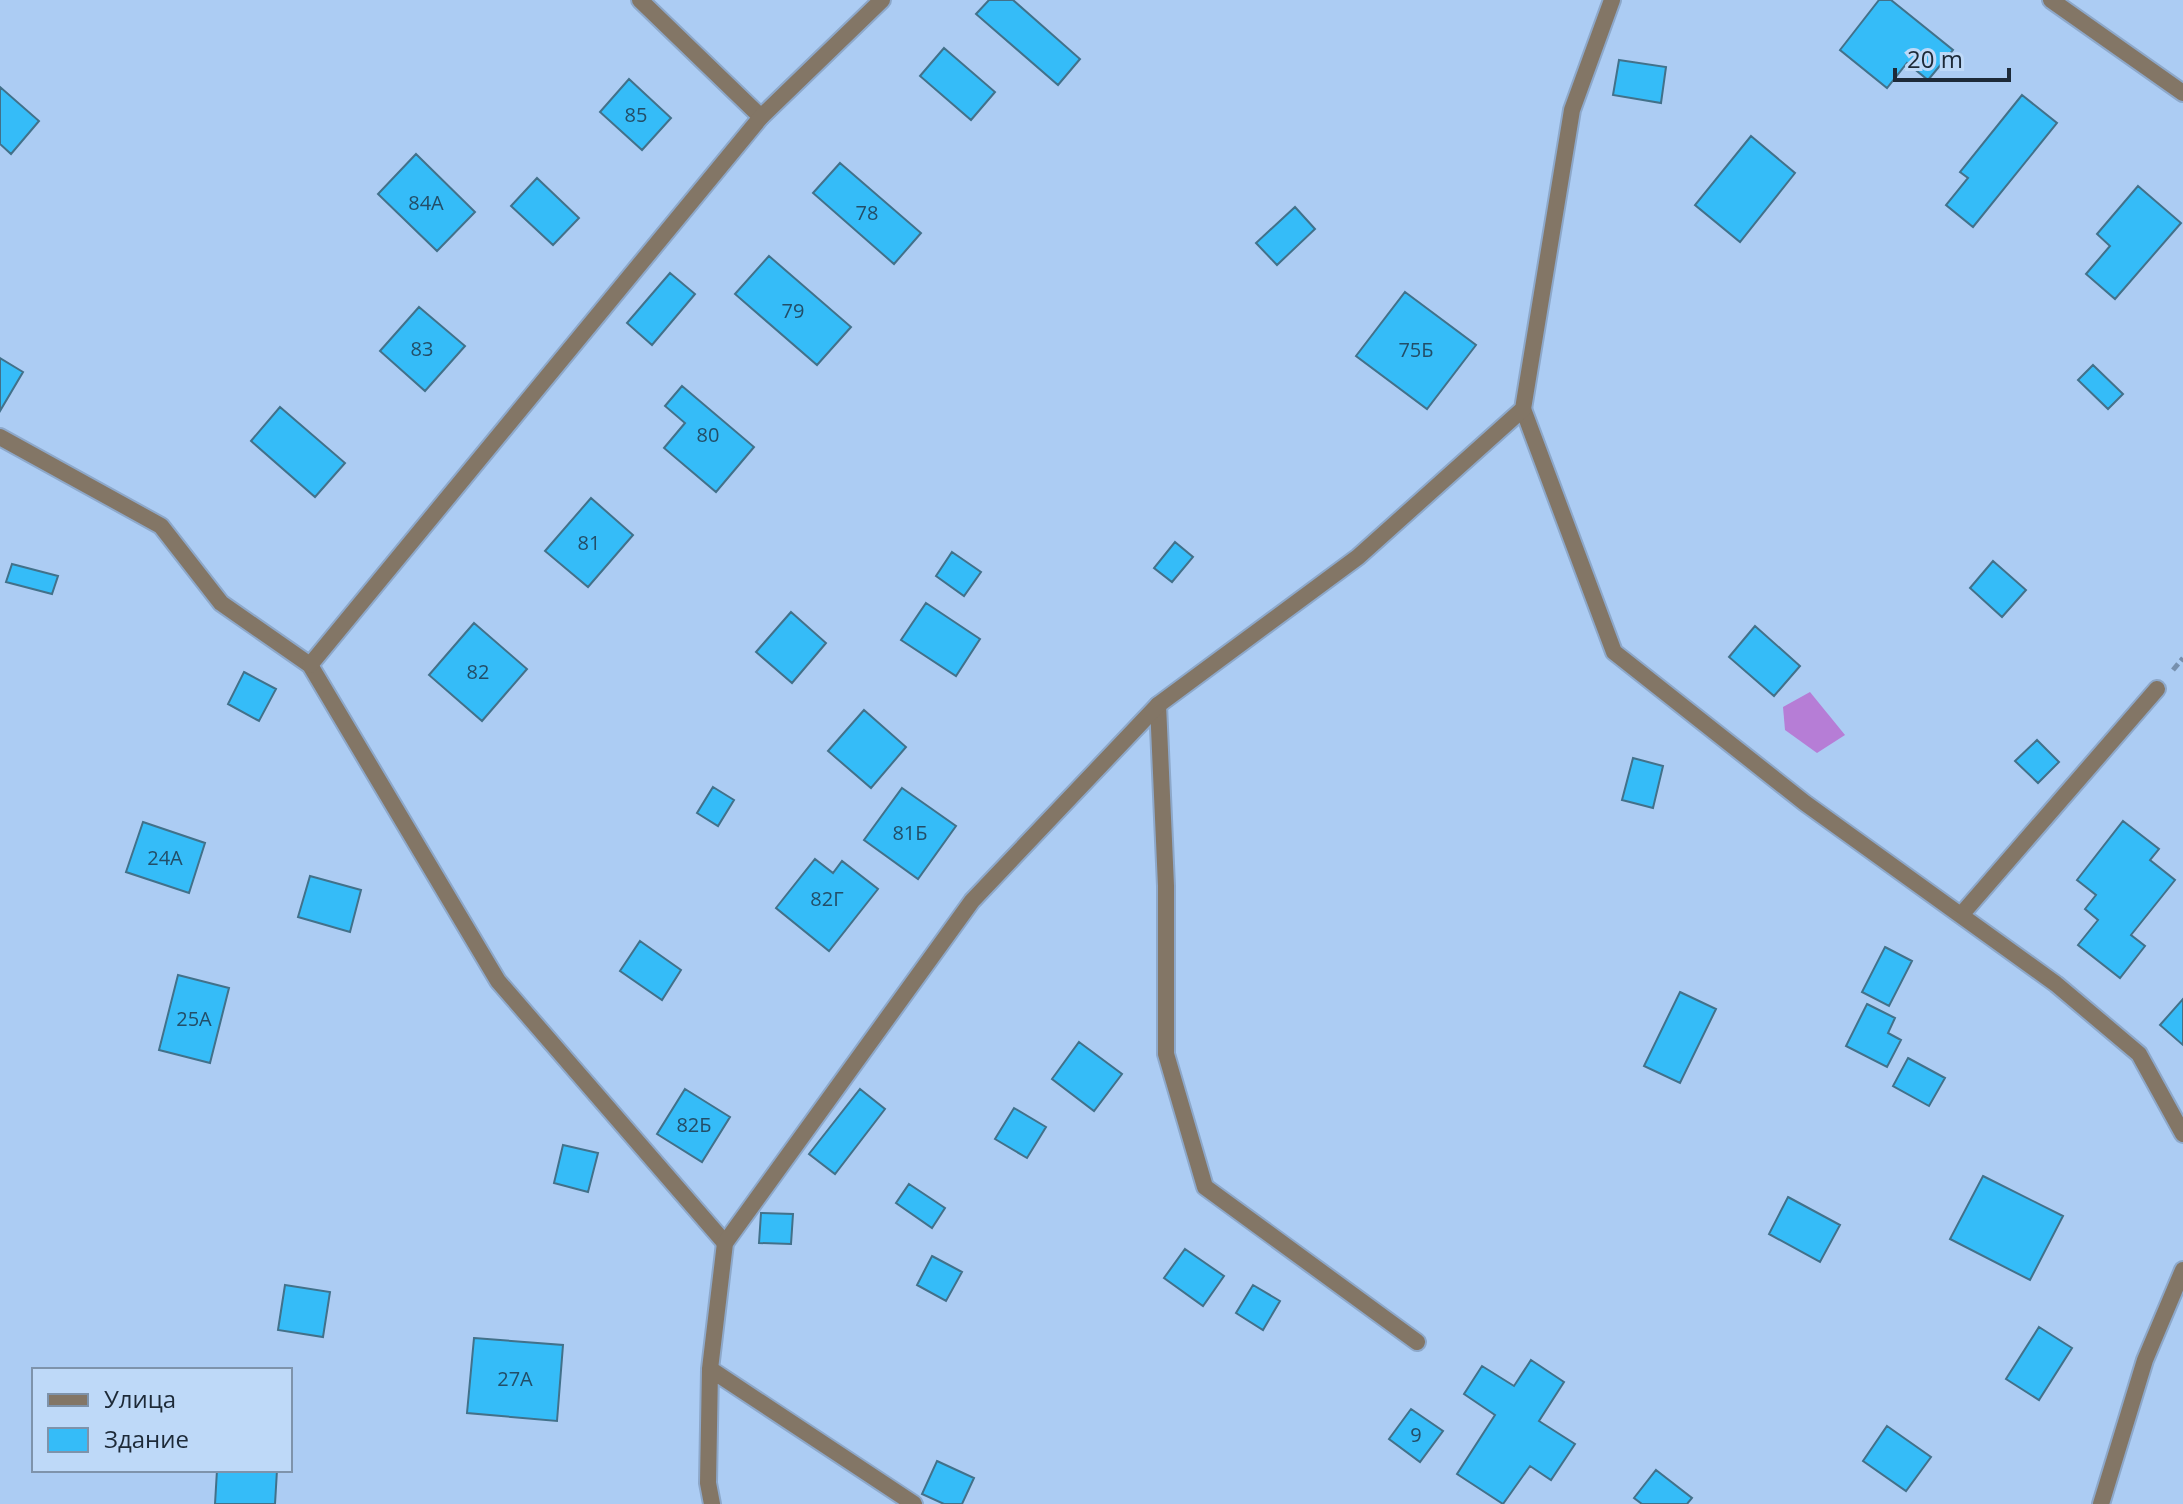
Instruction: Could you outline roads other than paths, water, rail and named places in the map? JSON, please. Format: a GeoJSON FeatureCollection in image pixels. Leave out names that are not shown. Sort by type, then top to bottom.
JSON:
{"type":"FeatureCollection","features":[{"type":"Feature","properties":{"kind":"street"},"geometry":{"type":"LineString","coordinates":[[640,0],[761,117]]}},
{"type":"Feature","properties":{"kind":"street"},"geometry":{"type":"LineString","coordinates":[[310,665],[761,117],[882,0]]}},
{"type":"Feature","properties":{"kind":"street"},"geometry":{"type":"LineString","coordinates":[[1612,0],[1572,110],[1523,409],[1614,652],[1805,803],[2056,984],[2139,1054],[2183,1134]]}},
{"type":"Feature","properties":{"kind":"street"},"geometry":{"type":"LineString","coordinates":[[2051,0],[2183,93]]}},
{"type":"Feature","properties":{"kind":"street"},"geometry":{"type":"LineString","coordinates":[[712,1504],[708,1483],[710,1369],[725,1243],[972,901],[1158,705],[1358,557],[1523,409]]}},
{"type":"Feature","properties":{"kind":"street"},"geometry":{"type":"LineString","coordinates":[[0,437],[161,526],[221,603],[310,665],[498,981],[725,1243]]}},
{"type":"Feature","properties":{"kind":"street"},"geometry":{"type":"LineString","coordinates":[[1961,915],[2157,689]]}},
{"type":"Feature","properties":{"kind":"street"},"geometry":{"type":"LineString","coordinates":[[1158,705],[1166,886],[1166,1054],[1205,1187],[1417,1342]]}},
{"type":"Feature","properties":{"kind":"street"},"geometry":{"type":"LineString","coordinates":[[2101,1504],[2145,1360],[2183,1270]]}},
{"type":"Feature","properties":{"kind":"street"},"geometry":{"type":"LineString","coordinates":[[710,1369],[914,1504]]}}]}
